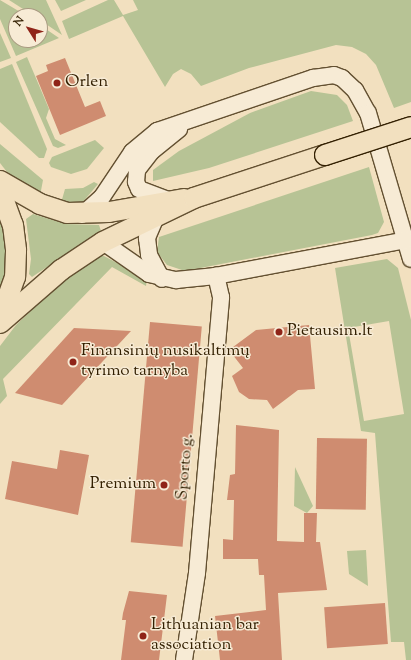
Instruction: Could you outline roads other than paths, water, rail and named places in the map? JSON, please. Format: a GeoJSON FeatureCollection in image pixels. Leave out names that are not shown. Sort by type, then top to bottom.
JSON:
{"type":"FeatureCollection","features":[{"type":"Feature","properties":{"kind":"main road"},"geometry":{"type":"LineString","coordinates":[[0,324],[61,270],[103,242],[156,219],[194,198],[411,127]]}},
{"type":"Feature","properties":{"kind":"main road"},"geometry":{"type":"LineString","coordinates":[[0,181],[40,204],[67,214],[82,215],[168,200],[194,198]]}},
{"type":"Feature","properties":{"kind":"main road"},"geometry":{"type":"LineString","coordinates":[[0,190],[13,224],[16,251],[15,277],[0,319]]}},
{"type":"Feature","properties":{"kind":"street"},"geometry":{"type":"LineString","coordinates":[[82,215],[102,197],[125,161],[144,140],[157,131],[324,76],[342,78],[355,90],[362,101],[407,240],[411,259]]}},
{"type":"Feature","properties":{"kind":"street"},"geometry":{"type":"LineString","coordinates":[[168,200],[139,189],[136,182],[137,170],[152,151],[189,121]]}},
{"type":"Feature","properties":{"kind":"street"},"geometry":{"type":"LineString","coordinates":[[156,219],[147,238],[149,255],[162,279]]}},
{"type":"Feature","properties":{"kind":"street"},"geometry":{"type":"LineString","coordinates":[[103,242],[149,274],[162,279],[216,276],[407,240]]}},
{"type":"Feature","properties":{"kind":"street","name":"Sporto g."},"geometry":{"type":"LineString","coordinates":[[184,660],[196,579],[221,297],[216,276]]}},
{"type":"Feature","properties":{"kind":"place","name":"Orlen"},"geometry":{"type":"Point","coordinates":[57,83]}},
{"type":"Feature","properties":{"kind":"place","name":"Pietausim.lt"},"geometry":{"type":"Point","coordinates":[279,332]}},
{"type":"Feature","properties":{"kind":"place","name":"Finansinių nusikaltimų tyrimo tarnyba"},"geometry":{"type":"Point","coordinates":[73,362]}},
{"type":"Feature","properties":{"kind":"place","name":"Premium"},"geometry":{"type":"Point","coordinates":[164,485]}},
{"type":"Feature","properties":{"kind":"place","name":"Lithuanian bar association"},"geometry":{"type":"Point","coordinates":[143,636]}}]}
